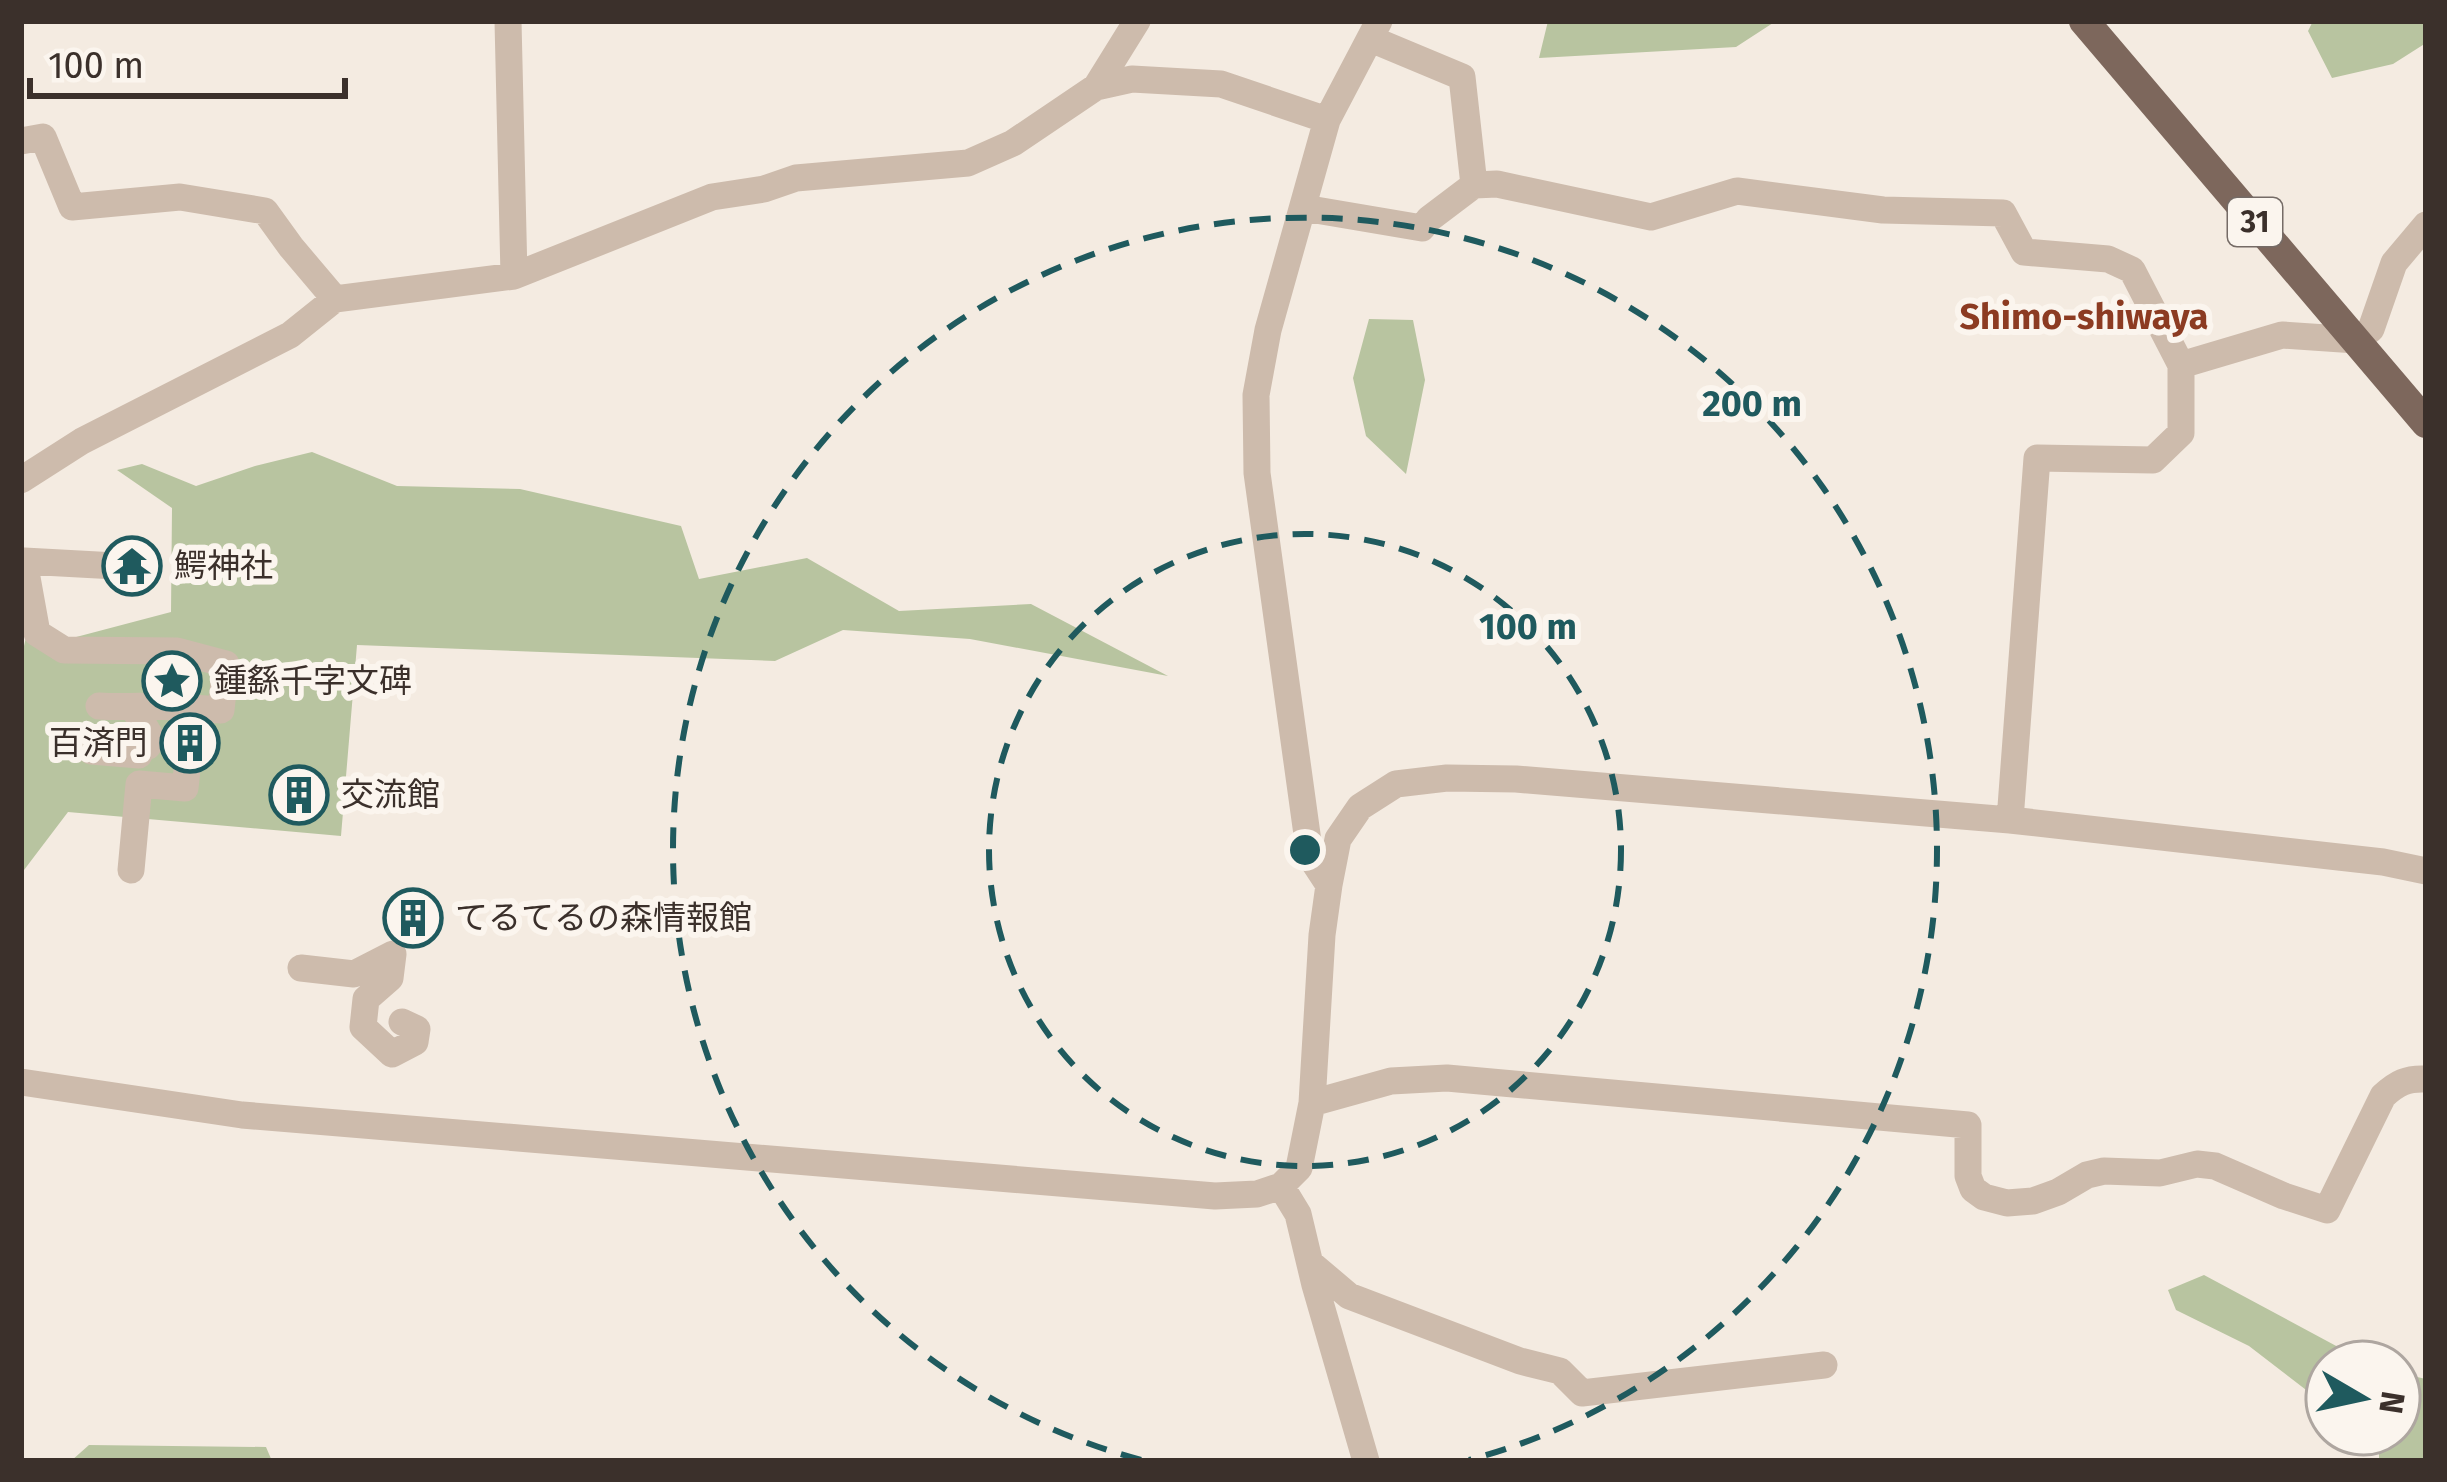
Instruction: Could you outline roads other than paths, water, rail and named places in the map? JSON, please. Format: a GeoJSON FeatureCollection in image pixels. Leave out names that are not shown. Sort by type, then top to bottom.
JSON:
{"type":"FeatureCollection","features":[{"type":"Feature","properties":{"kind":"main road","name":"31"},"geometry":{"type":"LineString","coordinates":[[2084,21],[2426,423]]}},
{"type":"Feature","properties":{"kind":"street"},"geometry":{"type":"LineString","coordinates":[[508,21],[514,276]]}},
{"type":"Feature","properties":{"kind":"street"},"geometry":{"type":"LineString","coordinates":[[1096,87],[1137,21]]}},
{"type":"Feature","properties":{"kind":"street"},"geometry":{"type":"LineString","coordinates":[[1329,885],[1310,856],[1257,473],[1256,395],[1327,121],[1375,30],[1462,76],[1474,185]]}},
{"type":"Feature","properties":{"kind":"street"},"geometry":{"type":"LineString","coordinates":[[21,480],[82,441],[290,335],[335,298],[514,276],[712,196],[764,189],[796,178],[968,163],[1013,143],[1096,87],[1132,79],[1221,84],[1327,121]]}},
{"type":"Feature","properties":{"kind":"street"},"geometry":{"type":"LineString","coordinates":[[21,141],[43,137],[72,207],[180,197],[265,211],[335,298]]}},
{"type":"Feature","properties":{"kind":"street"},"geometry":{"type":"LineString","coordinates":[[1304,208],[1422,228],[1474,185],[1497,184],[1651,217],[1737,191],[1883,210],[2003,213],[2024,252],[2108,259],[2132,270],[2181,365],[2181,433],[2152,460],[2037,458],[2010,820]]}},
{"type":"Feature","properties":{"kind":"street"},"geometry":{"type":"LineString","coordinates":[[2181,365],[2282,335],[2356,340],[2371,329],[2394,263],[2426,226]]}},
{"type":"Feature","properties":{"kind":"street"},"geometry":{"type":"LineString","coordinates":[[99,706],[134,709],[159,704],[221,710],[226,664],[177,651],[64,650],[38,634],[24,561],[116,566]]}},
{"type":"Feature","properties":{"kind":"street"},"geometry":{"type":"LineString","coordinates":[[131,870],[139,784],[185,788],[192,708]]}},
{"type":"Feature","properties":{"kind":"street"},"geometry":{"type":"LineString","coordinates":[[134,709],[149,734],[148,746],[92,742],[91,751],[139,755]]}},
{"type":"Feature","properties":{"kind":"street"},"geometry":{"type":"LineString","coordinates":[[21,1082],[242,1115],[1215,1196],[1257,1194],[1281,1186],[1299,1168],[1312,1102],[1322,935],[1339,838],[1360,807],[1396,784],[1448,778],[1516,779],[2010,820],[2383,862],[2426,871]]}},
{"type":"Feature","properties":{"kind":"street"},"geometry":{"type":"LineString","coordinates":[[301,968],[354,974],[393,954],[390,978],[366,999],[363,1027],[392,1054],[415,1042],[416,1029],[402,1022]]}},
{"type":"Feature","properties":{"kind":"street"},"geometry":{"type":"LineString","coordinates":[[1312,1102],[1391,1081],[1448,1078],[1968,1125],[1968,1176],[1973,1189],[1984,1198],[2033,1201],[2087,1174],[2159,1173],[2197,1164],[2215,1166],[2327,1210],[2383,1096],[2396,1083],[2426,1079]]}},
{"type":"Feature","properties":{"kind":"street"},"geometry":{"type":"LineString","coordinates":[[1281,1186],[1298,1214],[1366,1461]]}},
{"type":"Feature","properties":{"kind":"street"},"geometry":{"type":"LineString","coordinates":[[1310,1263],[1349,1296],[1560,1371],[1582,1393],[1824,1365]]}},
{"type":"Feature","properties":{"kind":"place","name":"鰐神社"},"geometry":{"type":"Point","coordinates":[132,566]}},
{"type":"Feature","properties":{"kind":"place","name":"鍾繇千字文碑"},"geometry":{"type":"Point","coordinates":[172,681]}},
{"type":"Feature","properties":{"kind":"place","name":"百済門"},"geometry":{"type":"Point","coordinates":[190,743]}},
{"type":"Feature","properties":{"kind":"place","name":"交流館"},"geometry":{"type":"Point","coordinates":[299,795]}},
{"type":"Feature","properties":{"kind":"place","name":"てるてるの森情報館"},"geometry":{"type":"Point","coordinates":[413,918]}},
{"type":"Feature","properties":{"kind":"district","name":"Shimo-shiwaya"},"geometry":{"type":"Point","coordinates":[2084,317]}}]}
